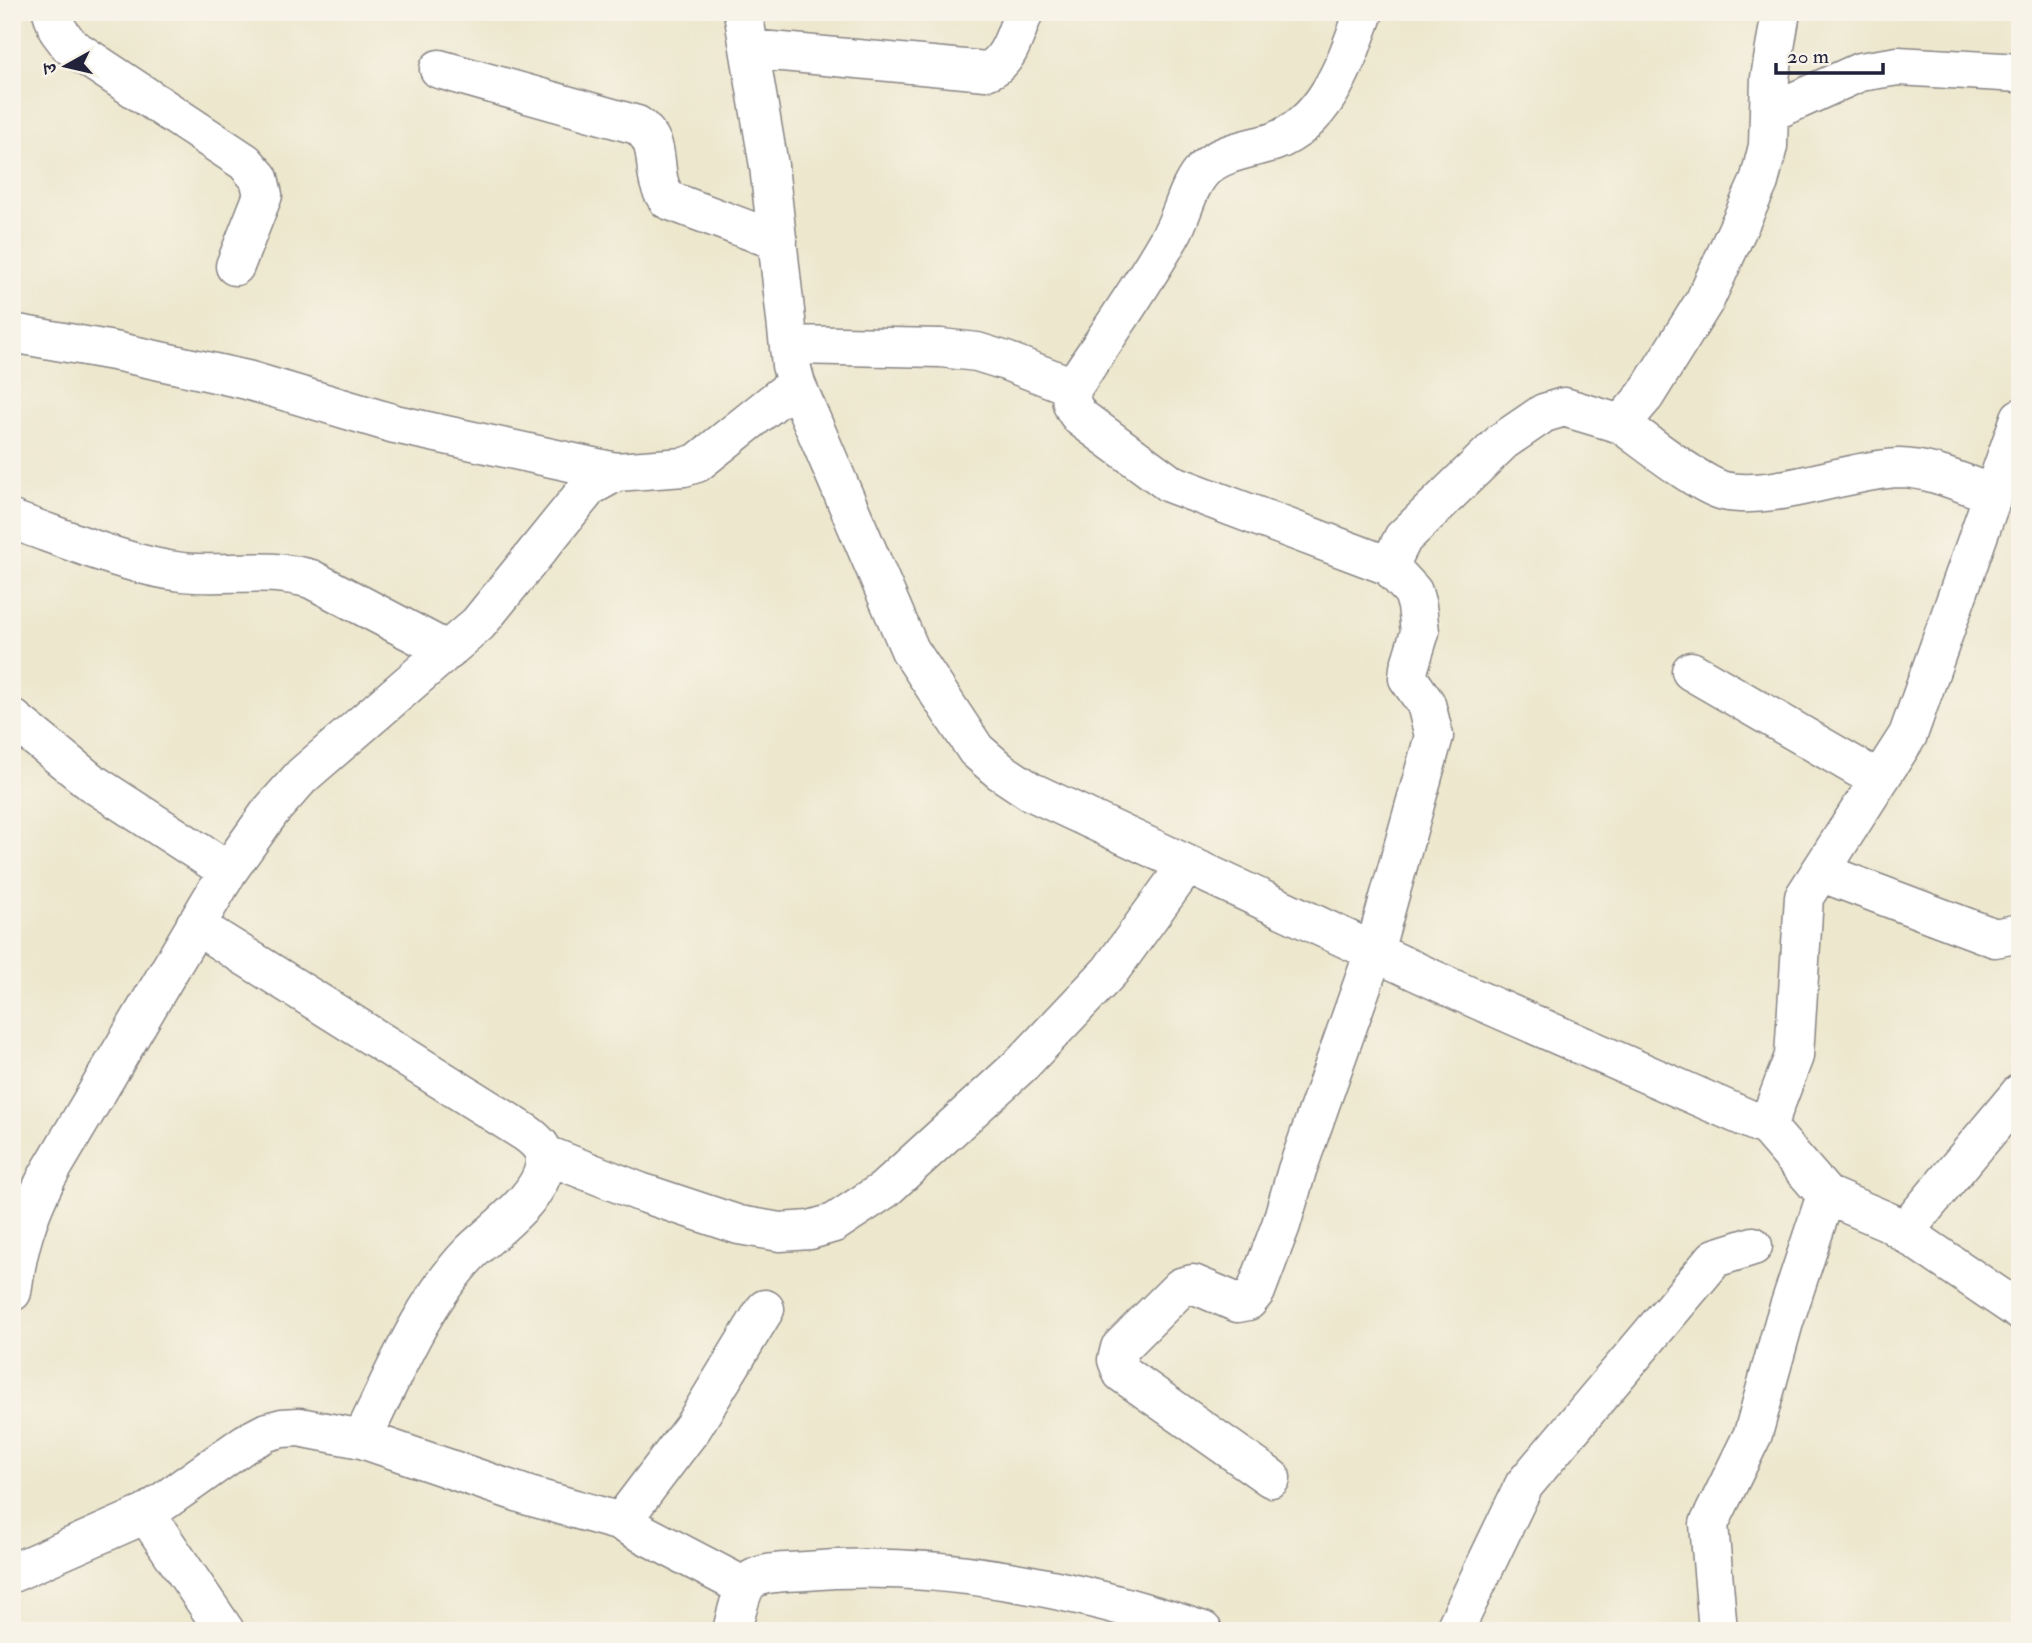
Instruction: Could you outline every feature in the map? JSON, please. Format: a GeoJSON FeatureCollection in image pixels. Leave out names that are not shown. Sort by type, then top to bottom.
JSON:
{"type":"FeatureCollection","features":[{"type":"Feature","properties":{"kind":"street"},"geometry":{"type":"LineString","coordinates":[[51,12],[58,30],[70,46],[245,162],[259,178],[263,195],[235,266]]}},
{"type":"Feature","properties":{"kind":"street"},"geometry":{"type":"LineString","coordinates":[[1024,12],[1004,58],[997,68],[986,71],[747,31],[769,166],[791,365],[796,384],[910,650],[976,750],[1000,771],[1030,791],[1458,991],[1767,1127],[1826,1195],[1889,1222],[2020,1311]]}},
{"type":"Feature","properties":{"kind":"street"},"geometry":{"type":"LineString","coordinates":[[1271,1478],[1122,1373],[1117,1360],[1120,1348],[1181,1287],[1193,1284],[1238,1303],[1248,1301],[1256,1291],[1374,952],[1434,736],[1431,714],[1408,678],[1420,632],[1417,606],[1413,592],[1389,566],[1169,483],[1081,418],[1072,406],[1070,397],[1073,387],[1172,234],[1204,169],[1216,161],[1273,142],[1303,126],[1332,89],[1349,55],[1364,12]]}},
{"type":"Feature","properties":{"kind":"street"},"geometry":{"type":"LineString","coordinates":[[1621,424],[1644,396],[1705,300],[1759,181],[1768,146],[1770,78],[1781,12]]}},
{"type":"Feature","properties":{"kind":"street"},"geometry":{"type":"LineString","coordinates":[[1769,113],[1860,72],[1898,66],[2020,73]]}},
{"type":"Feature","properties":{"kind":"street"},"geometry":{"type":"LineString","coordinates":[[439,69],[637,125],[649,133],[653,142],[659,189],[668,200],[778,242]]}},
{"type":"Feature","properties":{"kind":"street"},"geometry":{"type":"LineString","coordinates":[[12,333],[119,352],[247,380],[396,424],[617,472],[684,467],[697,463],[796,384]]}},
{"type":"Feature","properties":{"kind":"street"},"geometry":{"type":"LineString","coordinates":[[790,345],[941,348],[977,352],[1073,387]]}},
{"type":"Feature","properties":{"kind":"street"},"geometry":{"type":"LineString","coordinates":[[1389,566],[1403,538],[1503,441],[1544,413],[1564,407],[1621,424],[1705,483],[1725,491],[1766,491],[1869,470],[1903,468],[2004,480]]}},
{"type":"Feature","properties":{"kind":"street"},"geometry":{"type":"LineString","coordinates":[[1767,1127],[1794,1056],[1804,897],[1908,735],[2004,480],[2020,418]]}},
{"type":"Feature","properties":{"kind":"street"},"geometry":{"type":"LineString","coordinates":[[12,1292],[22,1197],[47,1177],[195,925],[228,871],[270,812],[302,776],[448,651],[496,604],[589,487],[617,472]]}},
{"type":"Feature","properties":{"kind":"street"},"geometry":{"type":"LineString","coordinates":[[12,520],[155,567],[183,572],[288,572],[311,579],[448,651]]}},
{"type":"Feature","properties":{"kind":"street"},"geometry":{"type":"LineString","coordinates":[[1691,671],[1879,780]]}},
{"type":"Feature","properties":{"kind":"street"},"geometry":{"type":"LineString","coordinates":[[12,718],[90,782],[228,871]]}},
{"type":"Feature","properties":{"kind":"street"},"geometry":{"type":"LineString","coordinates":[[544,1154],[640,1192],[739,1225],[780,1232],[810,1230],[834,1223],[884,1190],[1023,1063],[1110,971],[1187,864]]}},
{"type":"Feature","properties":{"kind":"street"},"geometry":{"type":"LineString","coordinates":[[1819,873],[1995,938],[2020,933]]}},
{"type":"Feature","properties":{"kind":"street"},"geometry":{"type":"LineString","coordinates":[[195,925],[526,1133],[539,1142],[544,1154],[545,1163],[534,1188],[513,1215],[470,1254],[429,1310],[409,1343],[362,1439]]}},
{"type":"Feature","properties":{"kind":"street"},"geometry":{"type":"LineString","coordinates":[[1903,1233],[2020,1093]]}},
{"type":"Feature","properties":{"kind":"street"},"geometry":{"type":"LineString","coordinates":[[1718,1631],[1709,1524],[1753,1434],[1784,1322],[1826,1195]]}},
{"type":"Feature","properties":{"kind":"street"},"geometry":{"type":"LineString","coordinates":[[1454,1631],[1524,1485],[1715,1258],[1753,1246]]}},
{"type":"Feature","properties":{"kind":"street"},"geometry":{"type":"LineString","coordinates":[[621,1522],[693,1427],[765,1309]]}},
{"type":"Feature","properties":{"kind":"street"},"geometry":{"type":"LineString","coordinates":[[12,1573],[146,1514],[246,1443],[267,1432],[299,1427],[362,1439],[529,1496],[621,1522],[745,1587]]}},
{"type":"Feature","properties":{"kind":"street"},"geometry":{"type":"LineString","coordinates":[[146,1514],[225,1631]]}},
{"type":"Feature","properties":{"kind":"street"},"geometry":{"type":"LineString","coordinates":[[732,1631],[745,1587],[751,1580],[783,1573],[853,1567],[909,1569],[1057,1592],[1139,1609],[1203,1631]]}}]}
